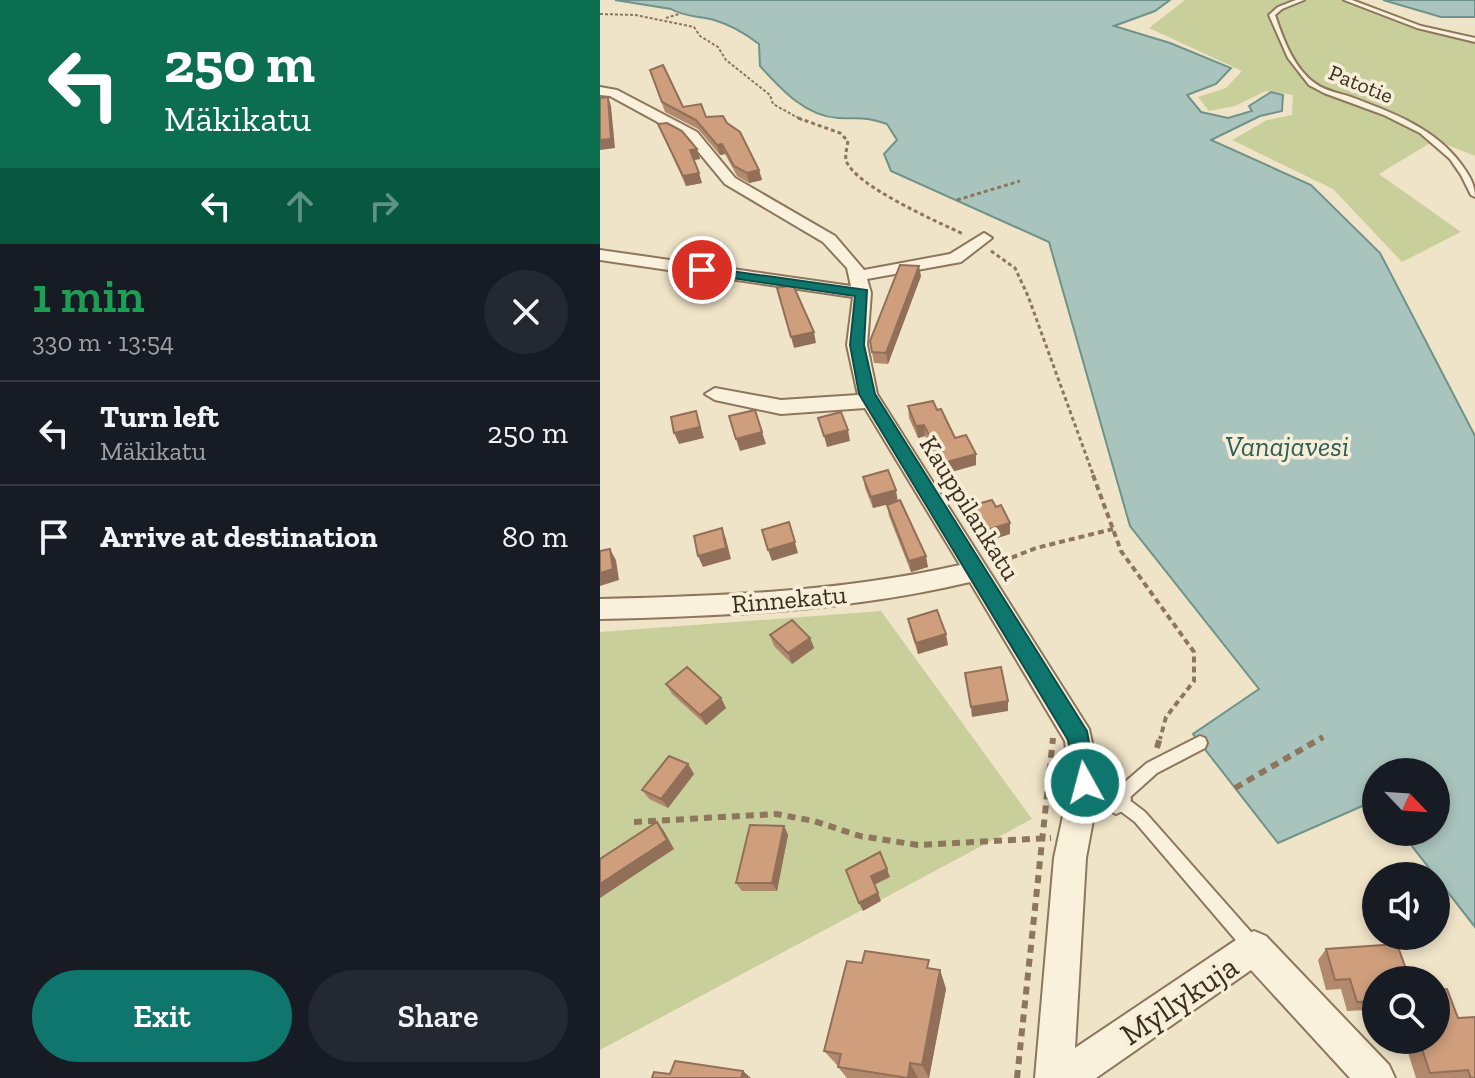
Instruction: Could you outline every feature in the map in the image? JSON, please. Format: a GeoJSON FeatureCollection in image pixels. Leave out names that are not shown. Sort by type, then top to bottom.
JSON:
{"type":"FeatureCollection","features":[{"type":"Feature","properties":{"kind":"street"},"geometry":{"type":"LineString","coordinates":[[600,91],[613,93],[692,135],[730,181],[829,239],[855,267],[860,285]]}},
{"type":"Feature","properties":{"kind":"street"},"geometry":{"type":"LineString","coordinates":[[600,255],[860,285],[955,258],[982,240]]}},
{"type":"Feature","properties":{"kind":"street","name":"Kauppilankatu"},"geometry":{"type":"LineString","coordinates":[[860,285],[857,345],[871,401],[1079,738],[1085,783],[1073,835],[1054,1078]]}},
{"type":"Feature","properties":{"kind":"street"},"geometry":{"type":"LineString","coordinates":[[715,394],[781,407],[871,401]]}},
{"type":"Feature","properties":{"kind":"street","name":"Rinnekatu"},"geometry":{"type":"LineString","coordinates":[[600,609],[697,607],[897,591],[976,571]]}},
{"type":"Feature","properties":{"kind":"street"},"geometry":{"type":"LineString","coordinates":[[1085,783],[1116,799]]}},
{"type":"Feature","properties":{"kind":"street"},"geometry":{"type":"LineString","coordinates":[[1254,948],[1376,1078]]}},
{"type":"Feature","properties":{"kind":"street","name":"Myllykuja"},"geometry":{"type":"LineString","coordinates":[[1063,1078],[1254,948]]}},
{"type":"Feature","properties":{"kind":"lane","name":"Patotie"},"geometry":{"type":"LineString","coordinates":[[1301,0],[1280,8],[1272,15],[1278,32],[1307,81],[1324,91],[1418,125],[1468,177],[1475,195]]}},
{"type":"Feature","properties":{"kind":"lane"},"geometry":{"type":"LineString","coordinates":[[1347,0],[1419,27],[1475,40]]}},
{"type":"Feature","properties":{"kind":"lane"},"geometry":{"type":"LineString","coordinates":[[1200,743],[1152,768],[1116,799],[1140,817],[1254,948]]}},
{"type":"Feature","properties":{"kind":"path"},"geometry":{"type":"LineString","coordinates":[[600,14],[663,19],[694,27],[700,36],[718,47],[726,60],[770,95],[773,104],[806,123],[840,133],[848,141],[846,159],[854,174],[901,204],[982,240],[1015,268],[1121,551],[1194,652],[1194,681],[1166,717],[1152,768]]}},
{"type":"Feature","properties":{"kind":"path"},"geometry":{"type":"LineString","coordinates":[[663,19],[679,14]]}},
{"type":"Feature","properties":{"kind":"path"},"geometry":{"type":"LineString","coordinates":[[957,200],[1020,181]]}},
{"type":"Feature","properties":{"kind":"path"},"geometry":{"type":"LineString","coordinates":[[976,571],[1036,548],[1113,529]]}},
{"type":"Feature","properties":{"kind":"path"},"geometry":{"type":"LineString","coordinates":[[1017,1078],[1050,747],[1061,708]]}},
{"type":"Feature","properties":{"kind":"path"},"geometry":{"type":"LineString","coordinates":[[1235,788],[1323,737]]}},
{"type":"Feature","properties":{"kind":"path"},"geometry":{"type":"LineString","coordinates":[[634,822],[776,814],[814,821],[860,836],[918,845],[1073,835]]}},
{"type":"Feature","properties":{"kind":"green space"},"geometry":{"type":"Polygon","coordinates":[[[1185,0],[1350,0],[1419,27],[1475,40],[1475,156],[1435,140],[1379,174],[1461,232],[1402,262],[1333,189],[1232,140],[1267,120],[1292,115],[1293,95],[1266,91],[1235,106],[1209,111],[1198,97],[1226,88],[1242,71],[1149,28],[1185,0]]]}},
{"type":"Feature","properties":{"kind":"green space"},"geometry":{"type":"Polygon","coordinates":[[[881,611],[1032,819],[600,1050],[600,632],[881,611]]]}},
{"type":"Feature","properties":{"kind":"water","name":"Vanajavesi"},"geometry":{"type":"Polygon","coordinates":[[[615,0],[1170,0],[1155,11],[1114,26],[1170,43],[1231,68],[1216,84],[1187,95],[1201,112],[1228,118],[1252,111],[1249,106],[1271,92],[1283,95],[1282,111],[1260,116],[1211,140],[1311,185],[1380,253],[1475,436],[1475,927],[1450,895],[1450,862],[1424,862],[1412,846],[1450,846],[1450,758],[1362,758],[1362,806],[1278,843],[1193,734],[1259,689],[1130,526],[1049,242],[891,171],[884,154],[897,140],[887,124],[826,116],[804,107],[760,66],[759,44],[726,24],[671,9],[615,0]]]}},
{"type":"Feature","properties":{"kind":"water"},"geometry":{"type":"Polygon","coordinates":[[[1383,0],[1475,0],[1475,17],[1441,17],[1383,0]]]}},
{"type":"Feature","properties":{"kind":"building"},"geometry":{"type":"Polygon","coordinates":[[[663,65],[683,107],[701,104],[706,117],[723,116],[740,132],[759,170],[747,173],[734,166],[722,144],[717,145],[696,120],[662,102],[650,70],[663,65]]]}},
{"type":"Feature","properties":{"kind":"building"},"geometry":{"type":"Polygon","coordinates":[[[608,97],[611,139],[600,140],[600,98],[608,97]]]}},
{"type":"Feature","properties":{"kind":"building"},"geometry":{"type":"Polygon","coordinates":[[[667,123],[682,131],[697,149],[690,150],[699,173],[683,176],[658,124],[667,123]]]}},
{"type":"Feature","properties":{"kind":"building"},"geometry":{"type":"Polygon","coordinates":[[[900,265],[919,266],[886,353],[872,352],[870,341],[900,265]]]}},
{"type":"Feature","properties":{"kind":"building"},"geometry":{"type":"Polygon","coordinates":[[[793,285],[814,332],[791,337],[777,288],[793,285]]]}},
{"type":"Feature","properties":{"kind":"building"},"geometry":{"type":"Polygon","coordinates":[[[933,401],[937,410],[941,409],[955,438],[966,435],[976,454],[943,463],[924,425],[916,426],[908,406],[933,401]]]}},
{"type":"Feature","properties":{"kind":"building"},"geometry":{"type":"Polygon","coordinates":[[[755,410],[762,432],[736,439],[729,416],[755,410]]]}},
{"type":"Feature","properties":{"kind":"building"},"geometry":{"type":"Polygon","coordinates":[[[696,411],[700,427],[674,433],[671,417],[696,411]]]}},
{"type":"Feature","properties":{"kind":"building"},"geometry":{"type":"Polygon","coordinates":[[[841,412],[848,430],[824,436],[818,418],[841,412]]]}},
{"type":"Feature","properties":{"kind":"building"},"geometry":{"type":"Polygon","coordinates":[[[888,470],[896,490],[871,497],[863,477],[888,470]]]}},
{"type":"Feature","properties":{"kind":"building"},"geometry":{"type":"Polygon","coordinates":[[[900,500],[926,556],[909,561],[887,505],[900,500]]]}},
{"type":"Feature","properties":{"kind":"building"},"geometry":{"type":"Polygon","coordinates":[[[992,500],[996,507],[1001,505],[1010,523],[983,531],[970,506],[992,500]]]}},
{"type":"Feature","properties":{"kind":"building"},"geometry":{"type":"Polygon","coordinates":[[[789,522],[795,542],[768,550],[762,530],[789,522]]]}},
{"type":"Feature","properties":{"kind":"building"},"geometry":{"type":"Polygon","coordinates":[[[722,528],[726,548],[698,556],[694,536],[722,528]]]}},
{"type":"Feature","properties":{"kind":"building"},"geometry":{"type":"Polygon","coordinates":[[[610,549],[613,569],[600,573],[600,551],[610,549]]]}},
{"type":"Feature","properties":{"kind":"building"},"geometry":{"type":"Polygon","coordinates":[[[937,610],[946,634],[916,643],[908,619],[937,610]]]}},
{"type":"Feature","properties":{"kind":"building"},"geometry":{"type":"Polygon","coordinates":[[[792,620],[810,638],[788,653],[770,635],[792,620]]]}},
{"type":"Feature","properties":{"kind":"building"},"geometry":{"type":"Polygon","coordinates":[[[687,667],[721,698],[700,715],[666,684],[687,667]]]}},
{"type":"Feature","properties":{"kind":"building"},"geometry":{"type":"Polygon","coordinates":[[[1001,667],[1008,701],[971,707],[965,673],[1001,667]]]}},
{"type":"Feature","properties":{"kind":"building"},"geometry":{"type":"Polygon","coordinates":[[[669,756],[688,764],[661,799],[642,790],[669,756]]]}},
{"type":"Feature","properties":{"kind":"building"},"geometry":{"type":"Polygon","coordinates":[[[657,822],[667,840],[600,884],[600,859],[657,822]]]}},
{"type":"Feature","properties":{"kind":"building"},"geometry":{"type":"Polygon","coordinates":[[[750,825],[784,826],[772,883],[736,883],[750,825]]]}},
{"type":"Feature","properties":{"kind":"building"},"geometry":{"type":"Polygon","coordinates":[[[880,852],[887,869],[871,876],[878,893],[859,903],[846,870],[880,852]]]}},
{"type":"Feature","properties":{"kind":"building"},"geometry":{"type":"Polygon","coordinates":[[[1362,946],[1362,950],[1399,950],[1405,966],[1362,966],[1362,1002],[1357,1002],[1350,979],[1335,980],[1326,949],[1362,946]]]}},
{"type":"Feature","properties":{"kind":"building"},"geometry":{"type":"Polygon","coordinates":[[[865,951],[929,960],[927,968],[940,970],[922,1065],[910,1063],[908,1078],[838,1067],[841,1054],[824,1051],[847,961],[862,963],[865,951]]]}},
{"type":"Feature","properties":{"kind":"building"},"geometry":{"type":"Polygon","coordinates":[[[1450,997],[1458,1018],[1475,1017],[1475,1078],[1471,1078],[1468,1070],[1430,1073],[1424,1054],[1450,1054],[1450,997]]]}},
{"type":"Feature","properties":{"kind":"building"},"geometry":{"type":"Polygon","coordinates":[[[675,1061],[743,1071],[741,1078],[652,1078],[654,1072],[670,1074],[675,1061]]]}},
{"type":"Feature","properties":{"kind":"route"},"geometry":{"type":"LineString","coordinates":[[702,270],[862,293],[857,345],[867,394],[1079,738],[1085,783]]}}]}
